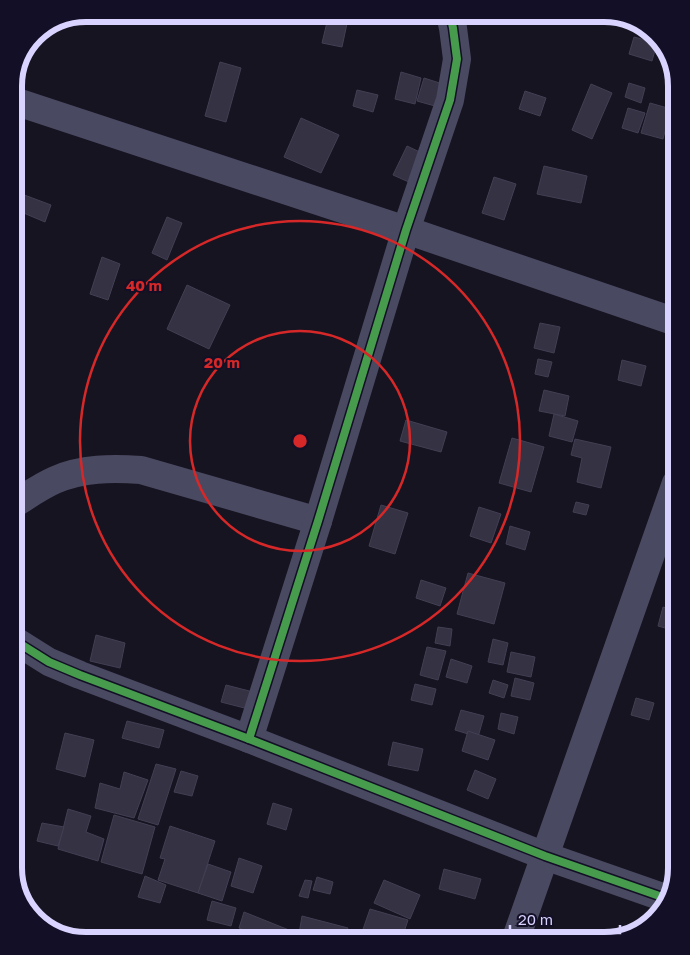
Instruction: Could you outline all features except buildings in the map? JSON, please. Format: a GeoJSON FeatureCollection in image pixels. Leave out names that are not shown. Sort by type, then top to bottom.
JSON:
{"type":"FeatureCollection","features":[{"type":"Feature","properties":{"kind":"street"},"geometry":{"type":"LineString","coordinates":[[249,738],[318,521],[406,230],[450,100],[457,59],[452,23]]}},
{"type":"Feature","properties":{"kind":"street"},"geometry":{"type":"LineString","coordinates":[[23,104],[406,230],[668,319]]}},
{"type":"Feature","properties":{"kind":"street"},"geometry":{"type":"LineString","coordinates":[[22,499],[56,480],[86,471],[102,468],[141,470],[318,521]]}},
{"type":"Feature","properties":{"kind":"street"},"geometry":{"type":"LineString","coordinates":[[517,932],[668,506]]}},
{"type":"Feature","properties":{"kind":"street"},"geometry":{"type":"LineString","coordinates":[[22,645],[49,662],[249,738],[545,856],[661,897]]}},
{"type":"Feature","properties":{"kind":"cycle path"},"geometry":{"type":"LineString","coordinates":[[249,739],[318,521],[406,230],[450,100],[457,59],[452,23]]}},
{"type":"Feature","properties":{"kind":"cycle path"},"geometry":{"type":"LineString","coordinates":[[22,645],[49,662],[80,675],[249,739],[545,856],[661,897]]}}]}
